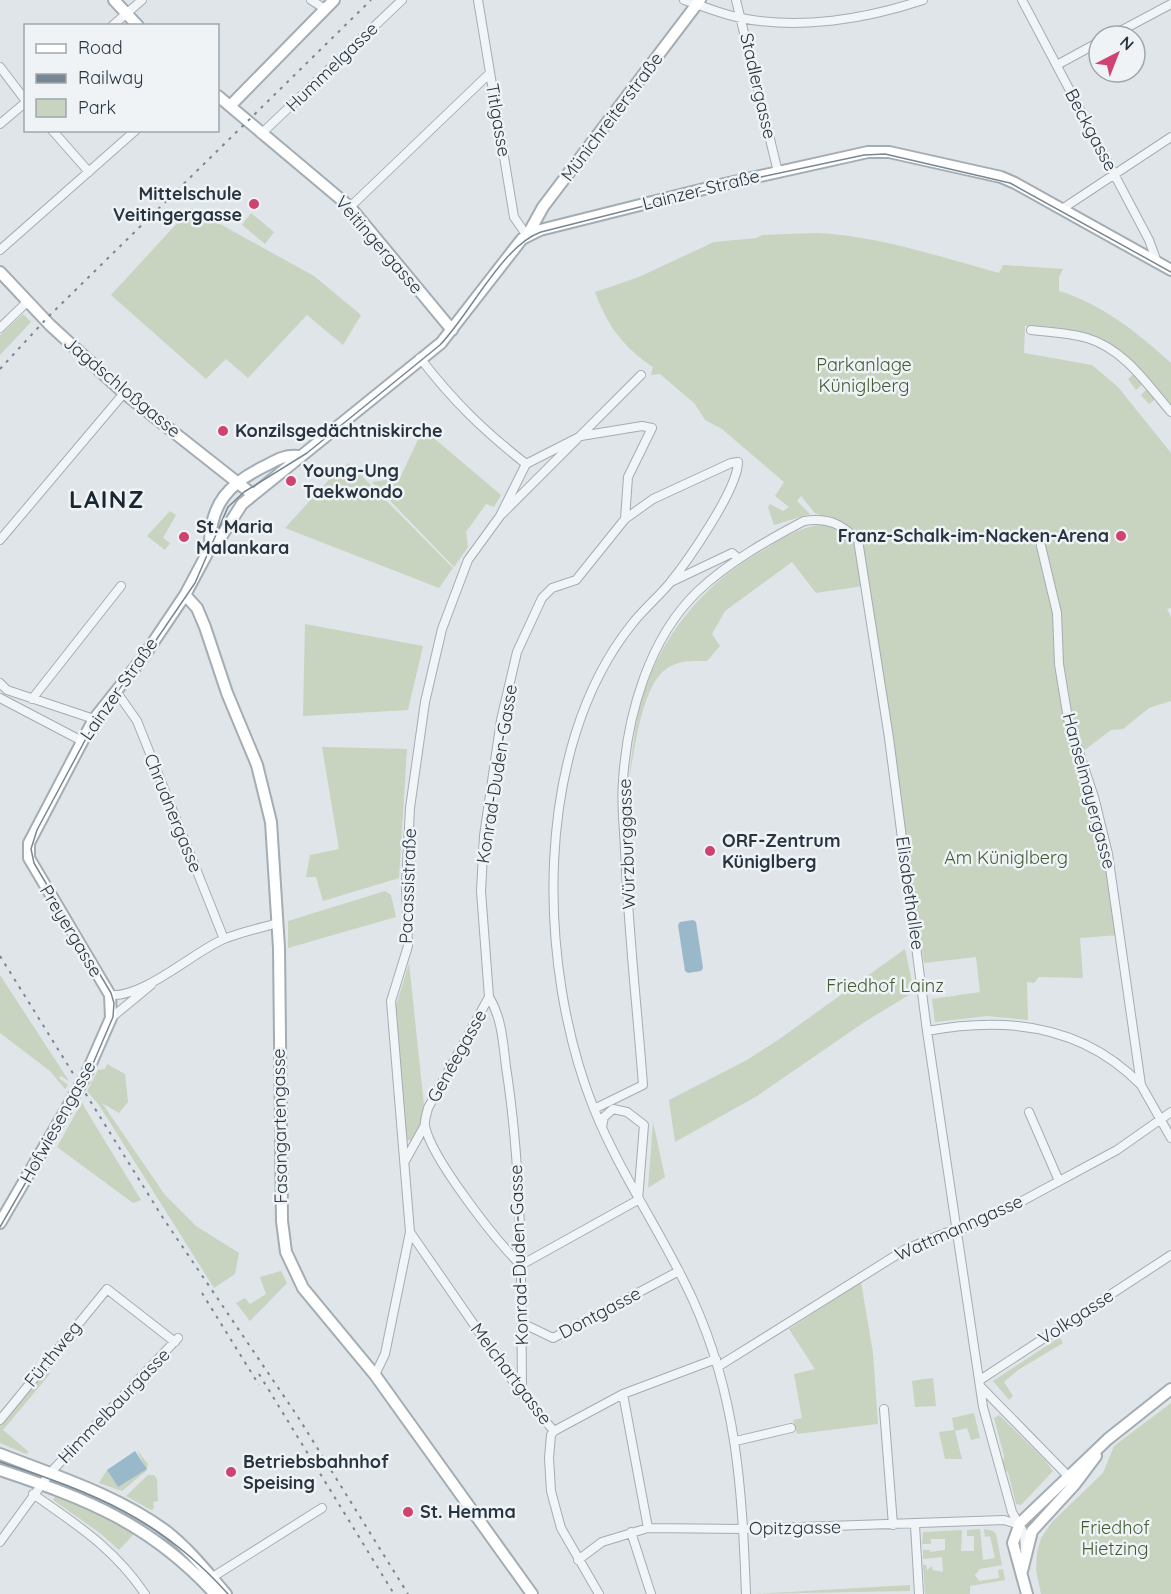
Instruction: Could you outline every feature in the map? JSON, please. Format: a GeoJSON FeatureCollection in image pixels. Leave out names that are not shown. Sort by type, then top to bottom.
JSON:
{"type":"FeatureCollection","features":[{"type":"Feature","properties":{"kind":"main road"},"geometry":{"type":"LineString","coordinates":[[114,0],[136,24]]}},
{"type":"Feature","properties":{"kind":"main road"},"geometry":{"type":"LineString","coordinates":[[230,106],[334,0]]}},
{"type":"Feature","properties":{"kind":"main road","name":"Münichreiterstraße"},"geometry":{"type":"LineString","coordinates":[[527,236],[543,207],[698,2]]}},
{"type":"Feature","properties":{"kind":"main road","name":"Veitingergasse"},"geometry":{"type":"LineString","coordinates":[[219,97],[350,207],[452,330]]}},
{"type":"Feature","properties":{"kind":"main road","name":"Lainzer Straße"},"geometry":{"type":"LineString","coordinates":[[33,867],[29,858],[29,843],[94,719],[185,596],[210,548],[252,494],[291,466],[298,456],[452,330],[507,255],[527,236],[720,185],[862,153],[889,152],[1000,177],[1171,270]]}},
{"type":"Feature","properties":{"kind":"main road","name":"Jagdschloßgasse"},"geometry":{"type":"LineString","coordinates":[[0,272],[27,302],[124,393],[252,494]]}},
{"type":"Feature","properties":{"kind":"main road","name":"Lainzer Straße"},"geometry":{"type":"LineString","coordinates":[[210,548],[209,532],[214,516],[226,492],[236,481],[287,455],[298,456]]}},
{"type":"Feature","properties":{"kind":"main road","name":"Fasangartengasse"},"geometry":{"type":"LineString","coordinates":[[185,596],[197,608],[205,627],[227,693],[262,781],[271,822],[278,923],[284,1242],[290,1264],[303,1288],[375,1375],[532,1594]]}},
{"type":"Feature","properties":{"kind":"main road","name":"Preyergasse"},"geometry":{"type":"LineString","coordinates":[[33,867],[110,995]]}},
{"type":"Feature","properties":{"kind":"main road","name":"Hofwiesengasse"},"geometry":{"type":"LineString","coordinates":[[0,1223],[85,1077],[111,1018],[110,995]]}},
{"type":"Feature","properties":{"kind":"main road"},"geometry":{"type":"LineString","coordinates":[[1022,1571],[1032,1531],[1071,1480],[1108,1439],[1171,1389]]}},
{"type":"Feature","properties":{"kind":"main road"},"geometry":{"type":"LineString","coordinates":[[0,1454],[99,1494],[149,1520],[181,1544],[208,1580],[215,1594]]}},
{"type":"Feature","properties":{"kind":"main road"},"geometry":{"type":"LineString","coordinates":[[0,1470],[94,1503],[118,1516],[226,1594]]}},
{"type":"Feature","properties":{"kind":"main road"},"geometry":{"type":"LineString","coordinates":[[1027,1594],[1013,1543],[1019,1524],[1071,1480]]}},
{"type":"Feature","properties":{"kind":"main road"},"geometry":{"type":"LineString","coordinates":[[1019,1524],[1041,1518]]}},
{"type":"Feature","properties":{"kind":"street"},"geometry":{"type":"LineString","coordinates":[[114,24],[142,0]]}},
{"type":"Feature","properties":{"kind":"street"},"geometry":{"type":"LineString","coordinates":[[311,0],[325,9]]}},
{"type":"Feature","properties":{"kind":"street","name":"Hummelgasse"},"geometry":{"type":"LineString","coordinates":[[261,134],[402,0]]}},
{"type":"Feature","properties":{"kind":"street","name":"Titlgasse"},"geometry":{"type":"LineString","coordinates":[[478,0],[514,217],[527,236]]}},
{"type":"Feature","properties":{"kind":"street"},"geometry":{"type":"LineString","coordinates":[[684,0],[698,2],[741,18],[793,21],[842,19],[922,0]]}},
{"type":"Feature","properties":{"kind":"street","name":"Stadlergasse"},"geometry":{"type":"LineString","coordinates":[[736,0],[778,172]]}},
{"type":"Feature","properties":{"kind":"street","name":"Beckgasse"},"geometry":{"type":"LineString","coordinates":[[1022,0],[1149,240],[1157,262]]}},
{"type":"Feature","properties":{"kind":"street"},"geometry":{"type":"LineString","coordinates":[[1134,24],[1171,4]]}},
{"type":"Feature","properties":{"kind":"street"},"geometry":{"type":"LineString","coordinates":[[1057,65],[1087,49]]}},
{"type":"Feature","properties":{"kind":"street"},"geometry":{"type":"LineString","coordinates":[[0,67],[24,99]]}},
{"type":"Feature","properties":{"kind":"street"},"geometry":{"type":"LineString","coordinates":[[350,207],[490,73]]}},
{"type":"Feature","properties":{"kind":"street"},"geometry":{"type":"LineString","coordinates":[[0,124],[24,104]]}},
{"type":"Feature","properties":{"kind":"street"},"geometry":{"type":"LineString","coordinates":[[54,132],[89,172]]}},
{"type":"Feature","properties":{"kind":"street"},"geometry":{"type":"LineString","coordinates":[[0,250],[134,132]]}},
{"type":"Feature","properties":{"kind":"street"},"geometry":{"type":"LineString","coordinates":[[1062,209],[1171,137]]}},
{"type":"Feature","properties":{"kind":"street"},"geometry":{"type":"LineString","coordinates":[[0,328],[27,302]]}},
{"type":"Feature","properties":{"kind":"street"},"geometry":{"type":"LineString","coordinates":[[1031,330],[1086,337],[1104,345],[1131,366],[1171,412]]}},
{"type":"Feature","properties":{"kind":"street"},"geometry":{"type":"LineString","coordinates":[[420,358],[452,399],[480,428],[526,464]]}},
{"type":"Feature","properties":{"kind":"street","name":"Pacassistraße"},"geometry":{"type":"LineString","coordinates":[[375,1375],[385,1354],[410,1232],[391,1001],[408,946],[406,885],[410,807],[425,702],[442,629],[468,560],[500,516],[641,375]]}},
{"type":"Feature","properties":{"kind":"street"},"geometry":{"type":"LineString","coordinates":[[0,540],[124,393]]}},
{"type":"Feature","properties":{"kind":"street"},"geometry":{"type":"LineString","coordinates":[[581,436],[642,426],[652,428],[628,477],[625,519]]}},
{"type":"Feature","properties":{"kind":"street","name":"Pacassistraße"},"geometry":{"type":"LineString","coordinates":[[500,516],[526,464],[581,436]]}},
{"type":"Feature","properties":{"kind":"street","name":"Konrad-Duden-Gasse"},"geometry":{"type":"LineString","coordinates":[[522,1394],[521,1265],[512,1101],[498,1011],[489,997],[480,891],[483,836],[501,720],[517,652],[542,598],[552,588],[576,580],[625,519],[653,499],[685,483],[738,462],[738,470],[725,497],[670,583]]}},
{"type":"Feature","properties":{"kind":"street","name":"Würzburggasse"},"geometry":{"type":"LineString","coordinates":[[594,1109],[643,1085],[626,883],[623,782],[633,712],[650,663],[673,623],[697,592],[738,558],[804,521],[815,519],[828,519],[845,527],[858,540]]}},
{"type":"Feature","properties":{"kind":"street","name":"Elisabethallee"},"geometry":{"type":"LineString","coordinates":[[858,540],[889,738],[927,1031],[984,1407],[1013,1516],[1024,1533],[1025,1552]]}},
{"type":"Feature","properties":{"kind":"street","name":"Hanselmayergasse"},"geometry":{"type":"LineString","coordinates":[[1041,546],[1057,613],[1059,664],[1068,718],[1094,797],[1108,854],[1141,1085],[1171,1138]]}},
{"type":"Feature","properties":{"kind":"street"},"geometry":{"type":"LineString","coordinates":[[738,558],[732,553],[670,583],[632,624],[597,680],[575,735],[560,806],[554,874],[560,974],[568,1018],[586,1090],[638,1200],[679,1271],[718,1362],[736,1441],[744,1529],[746,1594]]}},
{"type":"Feature","properties":{"kind":"street"},"geometry":{"type":"LineString","coordinates":[[32,699],[121,586]]}},
{"type":"Feature","properties":{"kind":"street"},"geometry":{"type":"LineString","coordinates":[[0,683],[2,695],[10,703],[82,741]]}},
{"type":"Feature","properties":{"kind":"street","name":"Chrudnergasse"},"geometry":{"type":"LineString","coordinates":[[116,691],[137,721],[224,939]]}},
{"type":"Feature","properties":{"kind":"street"},"geometry":{"type":"LineString","coordinates":[[10,703],[16,693]]}},
{"type":"Feature","properties":{"kind":"street"},"geometry":{"type":"LineString","coordinates":[[2,695],[16,693],[94,719]]}},
{"type":"Feature","properties":{"kind":"street","name":"Hofwiesengasse"},"geometry":{"type":"LineString","coordinates":[[110,995],[121,996],[159,978],[224,939],[278,923]]}},
{"type":"Feature","properties":{"kind":"street","name":"Hofwiesengasse"},"geometry":{"type":"LineString","coordinates":[[111,1018],[159,978]]}},
{"type":"Feature","properties":{"kind":"street","name":"Genéegasse"},"geometry":{"type":"LineString","coordinates":[[489,997],[428,1108],[425,1125],[440,1159],[501,1246],[521,1265]]}},
{"type":"Feature","properties":{"kind":"street"},"geometry":{"type":"LineString","coordinates":[[927,1031],[958,1025],[993,1023],[1059,1034],[1084,1042],[1117,1061],[1141,1085]]}},
{"type":"Feature","properties":{"kind":"street"},"geometry":{"type":"LineString","coordinates":[[602,1128],[604,1117],[613,1109],[627,1112],[644,1125],[638,1200]]}},
{"type":"Feature","properties":{"kind":"street"},"geometry":{"type":"LineString","coordinates":[[1029,1112],[1059,1181]]}},
{"type":"Feature","properties":{"kind":"street","name":"Wattmanngasse"},"geometry":{"type":"LineString","coordinates":[[554,1431],[623,1394],[718,1362],[913,1245],[1003,1210],[1117,1150],[1171,1112]]}},
{"type":"Feature","properties":{"kind":"street"},"geometry":{"type":"LineString","coordinates":[[404,1162],[425,1125]]}},
{"type":"Feature","properties":{"kind":"street"},"geometry":{"type":"LineString","coordinates":[[521,1265],[638,1200]]}},
{"type":"Feature","properties":{"kind":"street","name":"Melchartgasse"},"geometry":{"type":"LineString","coordinates":[[410,1232],[522,1394],[554,1431],[549,1450],[551,1491],[561,1528],[599,1594]]}},
{"type":"Feature","properties":{"kind":"street","name":"Volkgasse"},"geometry":{"type":"LineString","coordinates":[[981,1384],[1171,1255]]}},
{"type":"Feature","properties":{"kind":"street","name":"Dontgasse"},"geometry":{"type":"LineString","coordinates":[[522,1323],[554,1338],[679,1271]]}},
{"type":"Feature","properties":{"kind":"street","name":"Fürthweg"},"geometry":{"type":"LineString","coordinates":[[0,1420],[107,1289],[177,1340]]}},
{"type":"Feature","properties":{"kind":"street","name":"Himmelbaurgasse"},"geometry":{"type":"LineString","coordinates":[[0,1542],[50,1473],[177,1340]]}},
{"type":"Feature","properties":{"kind":"street"},"geometry":{"type":"LineString","coordinates":[[981,1384],[1071,1480]]}},
{"type":"Feature","properties":{"kind":"street"},"geometry":{"type":"LineString","coordinates":[[623,1394],[648,1528]]}},
{"type":"Feature","properties":{"kind":"street"},"geometry":{"type":"LineString","coordinates":[[884,1409],[893,1525]]}},
{"type":"Feature","properties":{"kind":"street"},"geometry":{"type":"LineString","coordinates":[[736,1441],[792,1428]]}},
{"type":"Feature","properties":{"kind":"street"},"geometry":{"type":"LineString","coordinates":[[33,1494],[96,1537],[129,1570],[145,1594]]}},
{"type":"Feature","properties":{"kind":"street"},"geometry":{"type":"LineString","coordinates":[[208,1580],[322,1508]]}},
{"type":"Feature","properties":{"kind":"street","name":"Opitzgasse"},"geometry":{"type":"LineString","coordinates":[[578,1560],[602,1542],[648,1528],[744,1529],[915,1525],[1004,1520],[1019,1524]]}},
{"type":"Feature","properties":{"kind":"street"},"geometry":{"type":"LineString","coordinates":[[915,1525],[919,1594]]}},
{"type":"Feature","properties":{"kind":"street"},"geometry":{"type":"LineString","coordinates":[[631,1532],[651,1594]]}},
{"type":"Feature","properties":{"kind":"green space"},"geometry":{"type":"Polygon","coordinates":[[[191,208],[314,276],[361,315],[343,345],[307,315],[248,378],[226,359],[206,379],[111,295],[191,208]]]}},
{"type":"Feature","properties":{"kind":"green space"},"geometry":{"type":"Polygon","coordinates":[[[251,213],[274,232],[265,244],[242,225],[251,213]]]}},
{"type":"Feature","properties":{"kind":"green space"},"geometry":{"type":"Polygon","coordinates":[[[817,233],[886,243],[999,273],[1003,265],[1063,269],[1059,277],[1059,291],[1090,304],[1119,321],[1171,363],[1171,407],[1158,397],[1149,404],[1141,395],[1149,387],[1145,382],[1136,390],[1128,379],[1136,372],[1125,359],[1101,341],[1073,331],[1025,326],[1024,353],[1092,365],[1118,387],[1171,453],[1171,608],[1167,609],[1171,617],[1171,701],[1149,708],[1123,729],[1111,730],[1082,752],[1071,718],[1061,664],[1055,589],[1042,539],[1038,540],[1052,589],[1067,719],[1093,797],[1107,854],[1119,935],[1080,938],[1083,978],[1039,977],[1034,983],[1027,982],[1028,1020],[987,1016],[935,1022],[932,999],[980,992],[976,957],[924,963],[862,543],[848,526],[815,513],[801,496],[797,501],[810,514],[774,525],[768,507],[770,504],[783,511],[789,507],[775,496],[784,482],[722,429],[705,420],[695,404],[660,374],[651,375],[653,367],[617,334],[605,315],[595,292],[639,277],[714,242],[757,238],[762,235],[817,233]]]}},
{"type":"Feature","properties":{"kind":"green space"},"geometry":{"type":"Polygon","coordinates":[[[23,314],[31,322],[0,355],[0,335],[23,314]]]}},
{"type":"Feature","properties":{"kind":"green space"},"geometry":{"type":"Polygon","coordinates":[[[423,429],[501,495],[494,507],[486,504],[466,532],[468,547],[454,567],[372,482],[400,478],[423,429]]]}},
{"type":"Feature","properties":{"kind":"green space"},"geometry":{"type":"Polygon","coordinates":[[[349,463],[453,568],[439,588],[285,528],[336,472],[349,463]]]}},
{"type":"Feature","properties":{"kind":"green space"},"geometry":{"type":"Polygon","coordinates":[[[170,511],[176,515],[163,538],[170,543],[165,550],[147,536],[170,511]]]}},
{"type":"Feature","properties":{"kind":"green space"},"geometry":{"type":"Polygon","coordinates":[[[826,524],[847,534],[853,540],[859,554],[863,586],[816,593],[792,562],[725,611],[712,634],[720,646],[707,661],[675,664],[657,678],[640,720],[629,779],[642,698],[664,647],[679,624],[715,584],[737,567],[792,534],[826,524]]]}},
{"type":"Feature","properties":{"kind":"green space"},"geometry":{"type":"Polygon","coordinates":[[[305,624],[423,646],[408,710],[303,716],[305,624]]]}},
{"type":"Feature","properties":{"kind":"green space"},"geometry":{"type":"Polygon","coordinates":[[[322,747],[407,749],[399,878],[323,901],[316,877],[306,877],[310,855],[339,849],[322,747]]]}},
{"type":"Feature","properties":{"kind":"green space"},"geometry":{"type":"Polygon","coordinates":[[[385,891],[391,895],[396,917],[288,948],[288,921],[385,891]]]}},
{"type":"Feature","properties":{"kind":"green space","name":"Friedhof Lainz"},"geometry":{"type":"Polygon","coordinates":[[[905,949],[914,992],[866,1021],[757,1096],[675,1142],[669,1100],[747,1060],[905,949]]]}},
{"type":"Feature","properties":{"kind":"green space"},"geometry":{"type":"Polygon","coordinates":[[[409,963],[424,1105],[421,1122],[411,1141],[406,1139],[395,1009],[409,963]]]}},
{"type":"Feature","properties":{"kind":"green space"},"geometry":{"type":"Polygon","coordinates":[[[0,975],[69,1081],[61,1076],[59,1078],[68,1085],[65,1089],[50,1071],[0,1033],[0,975]]]}},
{"type":"Feature","properties":{"kind":"green space"},"geometry":{"type":"Polygon","coordinates":[[[107,1064],[125,1074],[128,1102],[119,1113],[102,1103],[165,1195],[196,1226],[239,1253],[235,1274],[214,1288],[99,1105],[87,1091],[98,1070],[105,1069],[107,1064]]]}},
{"type":"Feature","properties":{"kind":"green space"},"geometry":{"type":"Polygon","coordinates":[[[82,1102],[141,1200],[133,1203],[57,1147],[82,1102]]]}},
{"type":"Feature","properties":{"kind":"green space"},"geometry":{"type":"Polygon","coordinates":[[[653,1122],[665,1177],[648,1188],[653,1122]]]}},
{"type":"Feature","properties":{"kind":"green space"},"geometry":{"type":"Polygon","coordinates":[[[281,1271],[287,1283],[250,1321],[236,1303],[245,1298],[250,1304],[266,1294],[260,1277],[281,1271]]]}},
{"type":"Feature","properties":{"kind":"green space"},"geometry":{"type":"Polygon","coordinates":[[[861,1282],[873,1353],[878,1424],[797,1434],[793,1420],[802,1418],[794,1374],[815,1369],[789,1329],[861,1282]]]}},
{"type":"Feature","properties":{"kind":"green space"},"geometry":{"type":"Polygon","coordinates":[[[1060,1337],[1063,1343],[1018,1370],[1004,1382],[1013,1396],[1009,1400],[993,1381],[1060,1337]]]}},
{"type":"Feature","properties":{"kind":"green space"},"geometry":{"type":"Polygon","coordinates":[[[45,1370],[50,1374],[3,1430],[29,1452],[26,1454],[0,1443],[0,1425],[45,1370]]]}},
{"type":"Feature","properties":{"kind":"green space"},"geometry":{"type":"Polygon","coordinates":[[[933,1378],[936,1406],[915,1407],[912,1381],[933,1378]]]}},
{"type":"Feature","properties":{"kind":"green space","name":"Friedhof Hietzing"},"geometry":{"type":"Polygon","coordinates":[[[1171,1403],[1171,1594],[1041,1594],[1036,1570],[1041,1538],[1052,1522],[1103,1473],[1114,1446],[1171,1403]]]}},
{"type":"Feature","properties":{"kind":"green space"},"geometry":{"type":"Polygon","coordinates":[[[974,1413],[980,1438],[971,1440],[967,1428],[955,1431],[962,1459],[945,1459],[939,1432],[954,1430],[952,1418],[974,1413]]]}},
{"type":"Feature","properties":{"kind":"green space"},"geometry":{"type":"Polygon","coordinates":[[[999,1415],[1045,1460],[1053,1471],[1021,1505],[1016,1504],[1008,1472],[1002,1469],[1004,1456],[994,1418],[999,1415]]]}},
{"type":"Feature","properties":{"kind":"green space"},"geometry":{"type":"Polygon","coordinates":[[[137,1450],[148,1464],[146,1471],[122,1491],[99,1483],[107,1470],[118,1487],[146,1469],[137,1450]]]}},
{"type":"Feature","properties":{"kind":"green space"},"geometry":{"type":"Polygon","coordinates":[[[148,1475],[154,1475],[157,1479],[158,1501],[153,1502],[154,1508],[151,1510],[126,1496],[148,1475]]]}},
{"type":"Feature","properties":{"kind":"green space"},"geometry":{"type":"Polygon","coordinates":[[[57,1494],[93,1509],[133,1532],[133,1535],[119,1550],[100,1533],[53,1500],[57,1494]]]}},
{"type":"Feature","properties":{"kind":"green space"},"geometry":{"type":"Polygon","coordinates":[[[980,1529],[983,1560],[995,1558],[990,1536],[985,1537],[984,1529],[996,1534],[1002,1565],[980,1569],[975,1575],[979,1581],[999,1578],[998,1570],[1003,1569],[1005,1580],[970,1586],[970,1594],[925,1594],[923,1565],[926,1565],[927,1570],[932,1566],[933,1570],[943,1572],[942,1557],[923,1559],[923,1550],[930,1550],[930,1552],[945,1550],[945,1539],[931,1539],[931,1544],[922,1544],[923,1532],[962,1530],[961,1551],[974,1551],[974,1536],[967,1536],[967,1530],[980,1529]]]}},
{"type":"Feature","properties":{"kind":"green space"},"geometry":{"type":"Polygon","coordinates":[[[910,1585],[910,1591],[755,1594],[910,1585]]]}},
{"type":"Feature","properties":{"kind":"water"},"geometry":{"type":"Polygon","coordinates":[[[693,920],[696,922],[703,968],[701,971],[688,973],[685,971],[678,925],[680,922],[693,920]]]}},
{"type":"Feature","properties":{"kind":"water"},"geometry":{"type":"Polygon","coordinates":[[[135,1451],[147,1469],[118,1487],[107,1470],[135,1451]]]}},
{"type":"Feature","properties":{"kind":"tram line"},"geometry":{"type":"LineString","coordinates":[[0,1227],[89,1073],[113,1017],[114,1003],[111,993],[34,863],[31,849],[37,830],[97,718],[150,649],[195,583],[228,507],[244,492],[307,453],[440,345],[500,265],[527,239],[541,232],[747,180],[864,155],[885,154],[1010,183],[1171,272]]}},
{"type":"Feature","properties":{"kind":"tram line"},"geometry":{"type":"LineString","coordinates":[[0,1462],[66,1485],[124,1511],[177,1546],[228,1594]]}},
{"type":"Feature","properties":{"kind":"railway"},"geometry":{"type":"LineString","coordinates":[[0,369],[47,318],[371,0]]}},
{"type":"Feature","properties":{"kind":"railway"},"geometry":{"type":"LineString","coordinates":[[0,956],[163,1218],[298,1417],[408,1594]]}},
{"type":"Feature","properties":{"kind":"railway"},"geometry":{"type":"LineString","coordinates":[[202,1293],[259,1385]]}},
{"type":"Feature","properties":{"kind":"railway"},"geometry":{"type":"LineString","coordinates":[[259,1374],[394,1594]]}},
{"type":"Feature","properties":{"kind":"place","name":"Mittelschule Veitingergasse"},"geometry":{"type":"Point","coordinates":[254,204]}},
{"type":"Feature","properties":{"kind":"place","name":"Konzilsgedächtniskirche"},"geometry":{"type":"Point","coordinates":[223,431]}},
{"type":"Feature","properties":{"kind":"place","name":"Young-Ung Taekwondo"},"geometry":{"type":"Point","coordinates":[291,481]}},
{"type":"Feature","properties":{"kind":"place","name":"Franz-Schalk-im-Nacken-Arena"},"geometry":{"type":"Point","coordinates":[1121,536]}},
{"type":"Feature","properties":{"kind":"place","name":"St. Maria Malankara"},"geometry":{"type":"Point","coordinates":[184,537]}},
{"type":"Feature","properties":{"kind":"place","name":"ORF-Zentrum Küniglberg"},"geometry":{"type":"Point","coordinates":[710,851]}},
{"type":"Feature","properties":{"kind":"place","name":"Betriebsbahnhof Speising"},"geometry":{"type":"Point","coordinates":[231,1472]}},
{"type":"Feature","properties":{"kind":"place","name":"St. Hemma"},"geometry":{"type":"Point","coordinates":[408,1512]}},
{"type":"Feature","properties":{"kind":"district","name":"LAINZ"},"geometry":{"type":"Point","coordinates":[107,500]}},
{"type":"Feature","properties":{"kind":"park label","name":"Parkanlage Küniglberg"},"geometry":{"type":"Point","coordinates":[864,376]}},
{"type":"Feature","properties":{"kind":"park label","name":"Am Küniglberg"},"geometry":{"type":"Point","coordinates":[1006,858]}}]}
